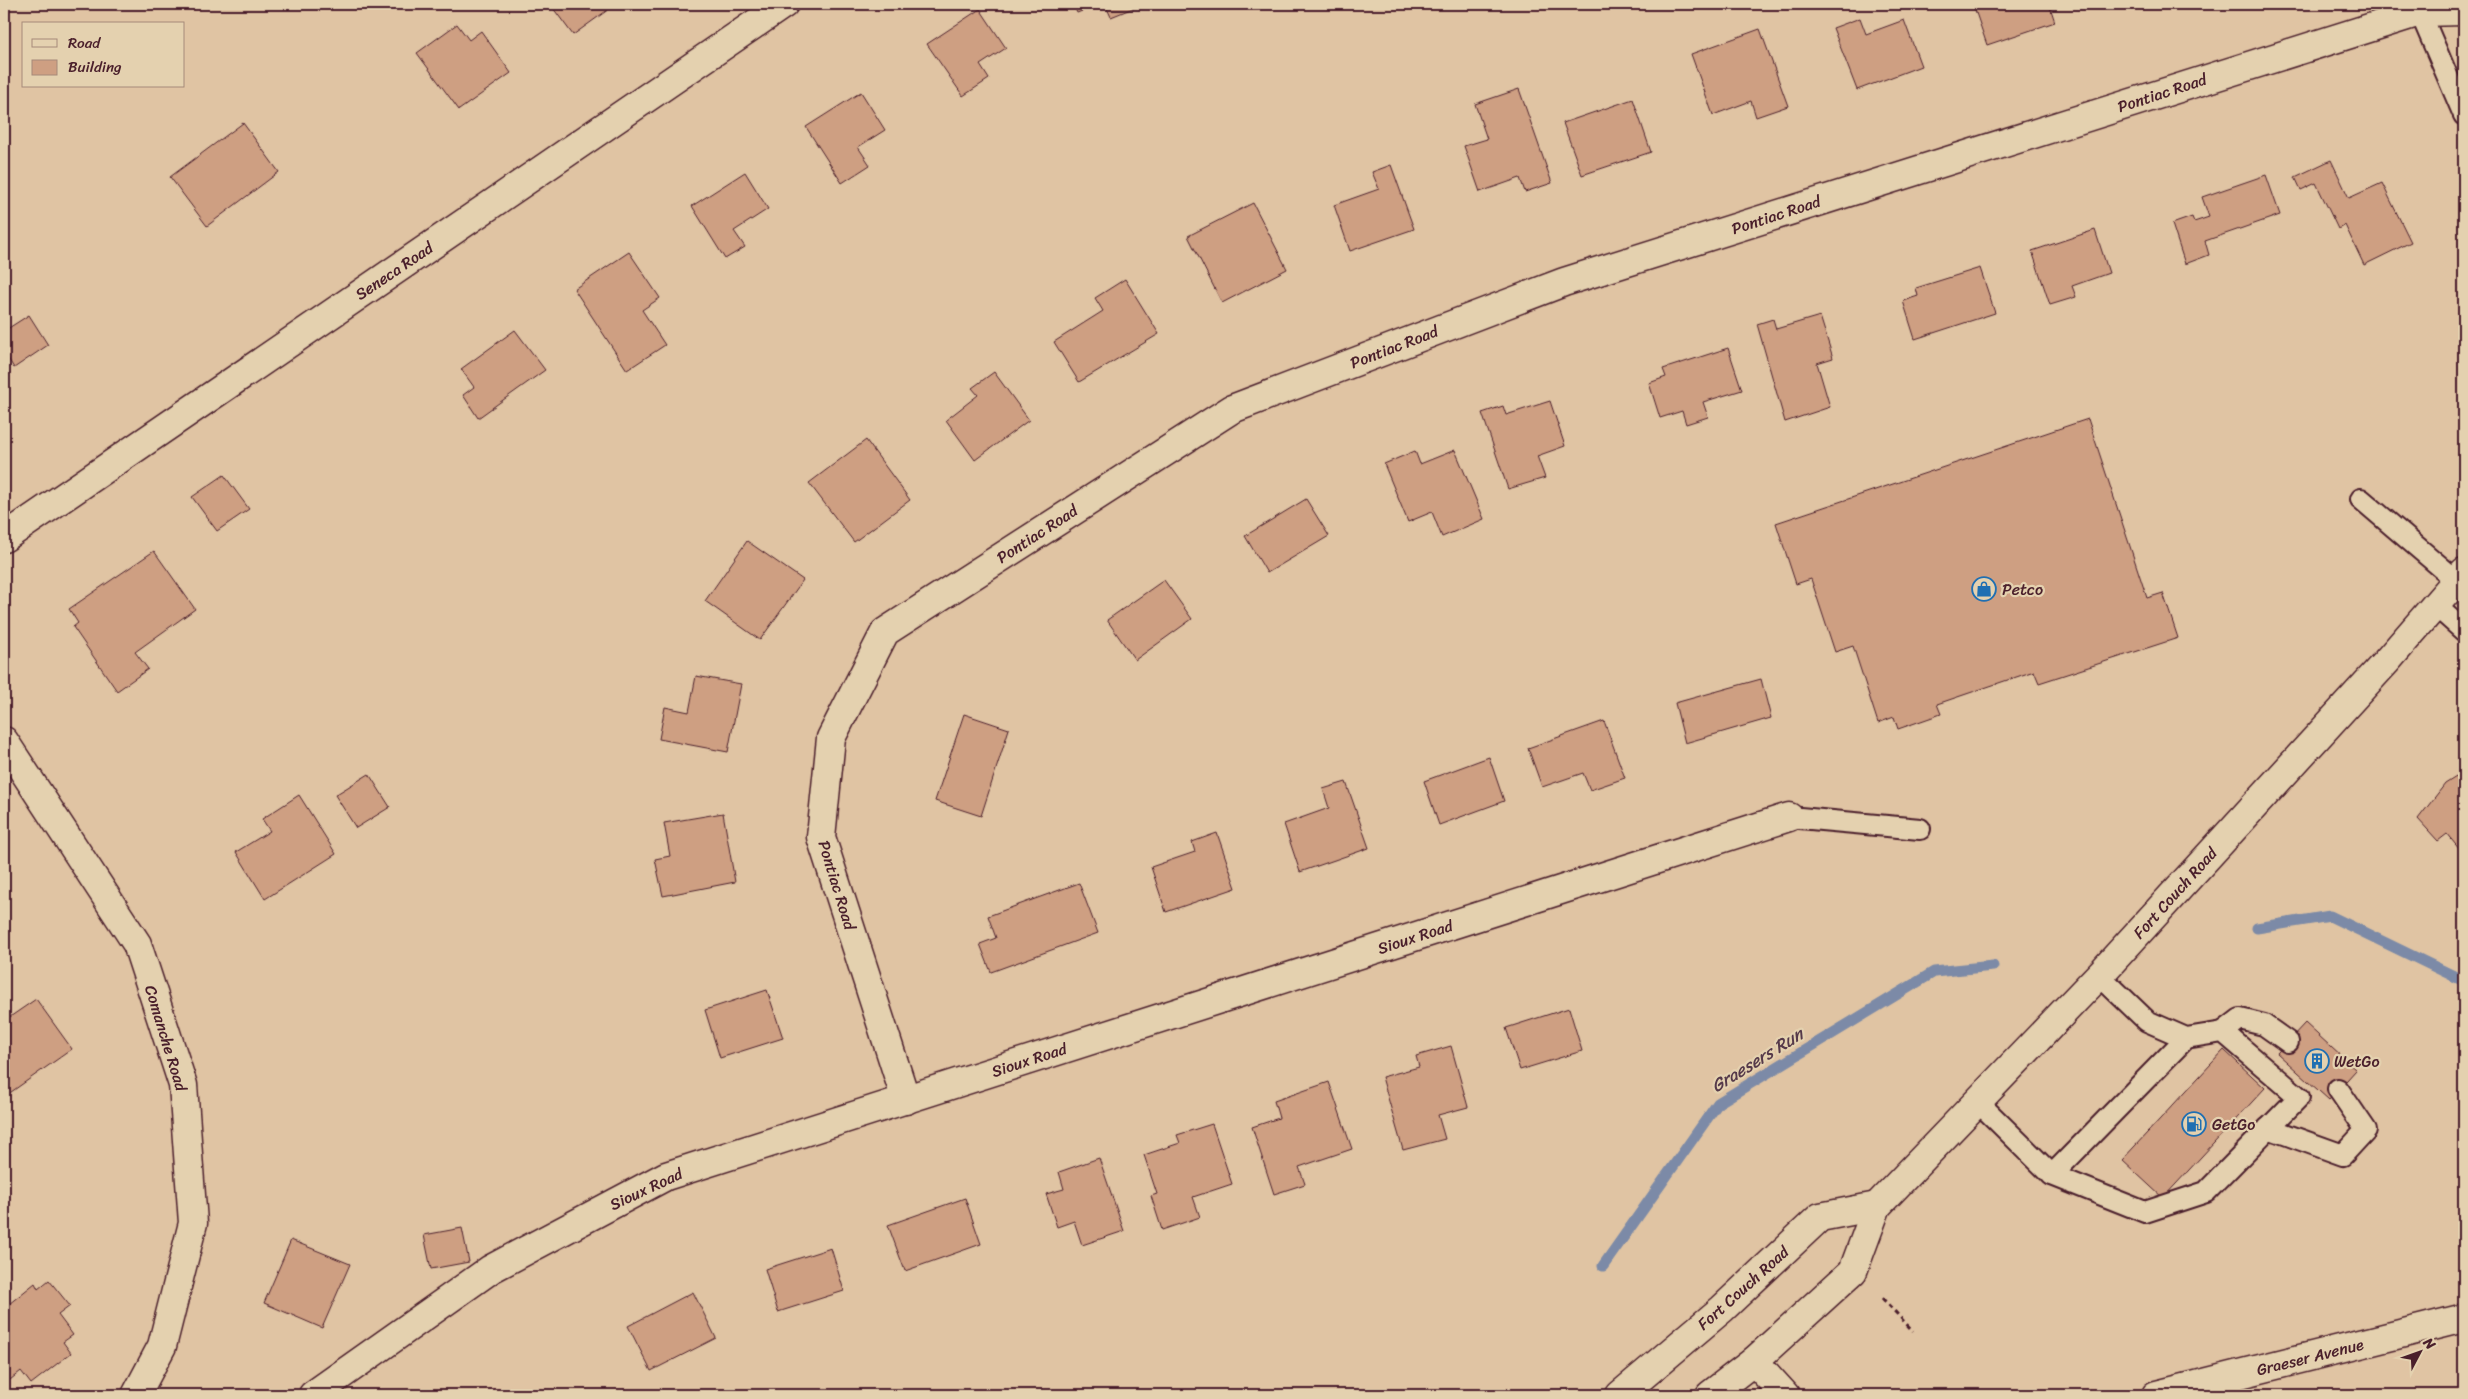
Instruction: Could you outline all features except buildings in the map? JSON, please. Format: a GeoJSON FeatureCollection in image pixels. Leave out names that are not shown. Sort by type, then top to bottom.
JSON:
{"type":"FeatureCollection","features":[{"type":"Feature","properties":{"kind":"street","name":"Seneca Road"},"geometry":{"type":"LineString","coordinates":[[4,538],[784,4]]}},
{"type":"Feature","properties":{"kind":"street","name":"Pontiac Road"},"geometry":{"type":"LineString","coordinates":[[906,1100],[821,837],[831,738],[885,632],[1232,409],[1564,282],[2418,8],[2464,11]]}},
{"type":"Feature","properties":{"kind":"street","name":"Fort Couch Road"},"geometry":{"type":"LineString","coordinates":[[1710,1395],[1754,1361],[1853,1271],[1877,1206],[2099,976],[2436,606],[2461,576]]}},
{"type":"Feature","properties":{"kind":"street","name":"Comanche Road"},"geometry":{"type":"LineString","coordinates":[[4,741],[137,944],[183,1085],[193,1223],[162,1346],[136,1395]]}},
{"type":"Feature","properties":{"kind":"street","name":"Sioux Road"},"geometry":{"type":"LineString","coordinates":[[313,1395],[491,1270],[666,1176],[1789,817]]}},
{"type":"Feature","properties":{"kind":"street","name":"Fort Couch Road"},"geometry":{"type":"LineString","coordinates":[[1620,1395],[1722,1309],[1820,1217],[1877,1206]]}},
{"type":"Feature","properties":{"kind":"street","name":"Graeser Avenue"},"geometry":{"type":"LineString","coordinates":[[2156,1395],[2464,1318]]}},
{"type":"Feature","properties":{"kind":"street"},"geometry":{"type":"LineString","coordinates":[[1754,1361],[1785,1395]]}},
{"type":"Feature","properties":{"kind":"lane"},"geometry":{"type":"LineString","coordinates":[[2418,8],[2464,115]]}},
{"type":"Feature","properties":{"kind":"lane"},"geometry":{"type":"LineString","coordinates":[[2361,499],[2461,576]]}},
{"type":"Feature","properties":{"kind":"lane"},"geometry":{"type":"LineString","coordinates":[[2436,606],[2464,631]]}},
{"type":"Feature","properties":{"kind":"lane"},"geometry":{"type":"LineString","coordinates":[[1789,817],[1920,829]]}},
{"type":"Feature","properties":{"kind":"lane"},"geometry":{"type":"LineString","coordinates":[[2099,976],[2147,1021],[2186,1038],[2223,1032],[2240,1019],[2264,1025],[2288,1042]]}},
{"type":"Feature","properties":{"kind":"lane"},"geometry":{"type":"LineString","coordinates":[[1978,1102],[2052,1175],[2145,1212],[2206,1192],[2299,1097],[2223,1032]]}},
{"type":"Feature","properties":{"kind":"lane"},"geometry":{"type":"LineString","coordinates":[[2052,1175],[2186,1038]]}},
{"type":"Feature","properties":{"kind":"lane"},"geometry":{"type":"LineString","coordinates":[[2268,1128],[2343,1155],[2366,1130],[2338,1089]]}},
{"type":"Feature","properties":{"kind":"path"},"geometry":{"type":"LineString","coordinates":[[1882,1298],[1913,1331]]}},
{"type":"Feature","properties":{"kind":"waterway","name":"Graesers Run"},"geometry":{"type":"LineString","coordinates":[[2257,928],[2330,916],[2464,981]]}},
{"type":"Feature","properties":{"kind":"waterway","name":"Graesers Run"},"geometry":{"type":"LineString","coordinates":[[1603,1266],[1718,1103],[1934,972],[1993,966]]}},
{"type":"Feature","properties":{"kind":"place","name":"Petco"},"geometry":{"type":"Point","coordinates":[1984,589]}},
{"type":"Feature","properties":{"kind":"place","name":"WetGo"},"geometry":{"type":"Point","coordinates":[2317,1061]}},
{"type":"Feature","properties":{"kind":"place","name":"GetGo"},"geometry":{"type":"Point","coordinates":[2194,1124]}}]}
